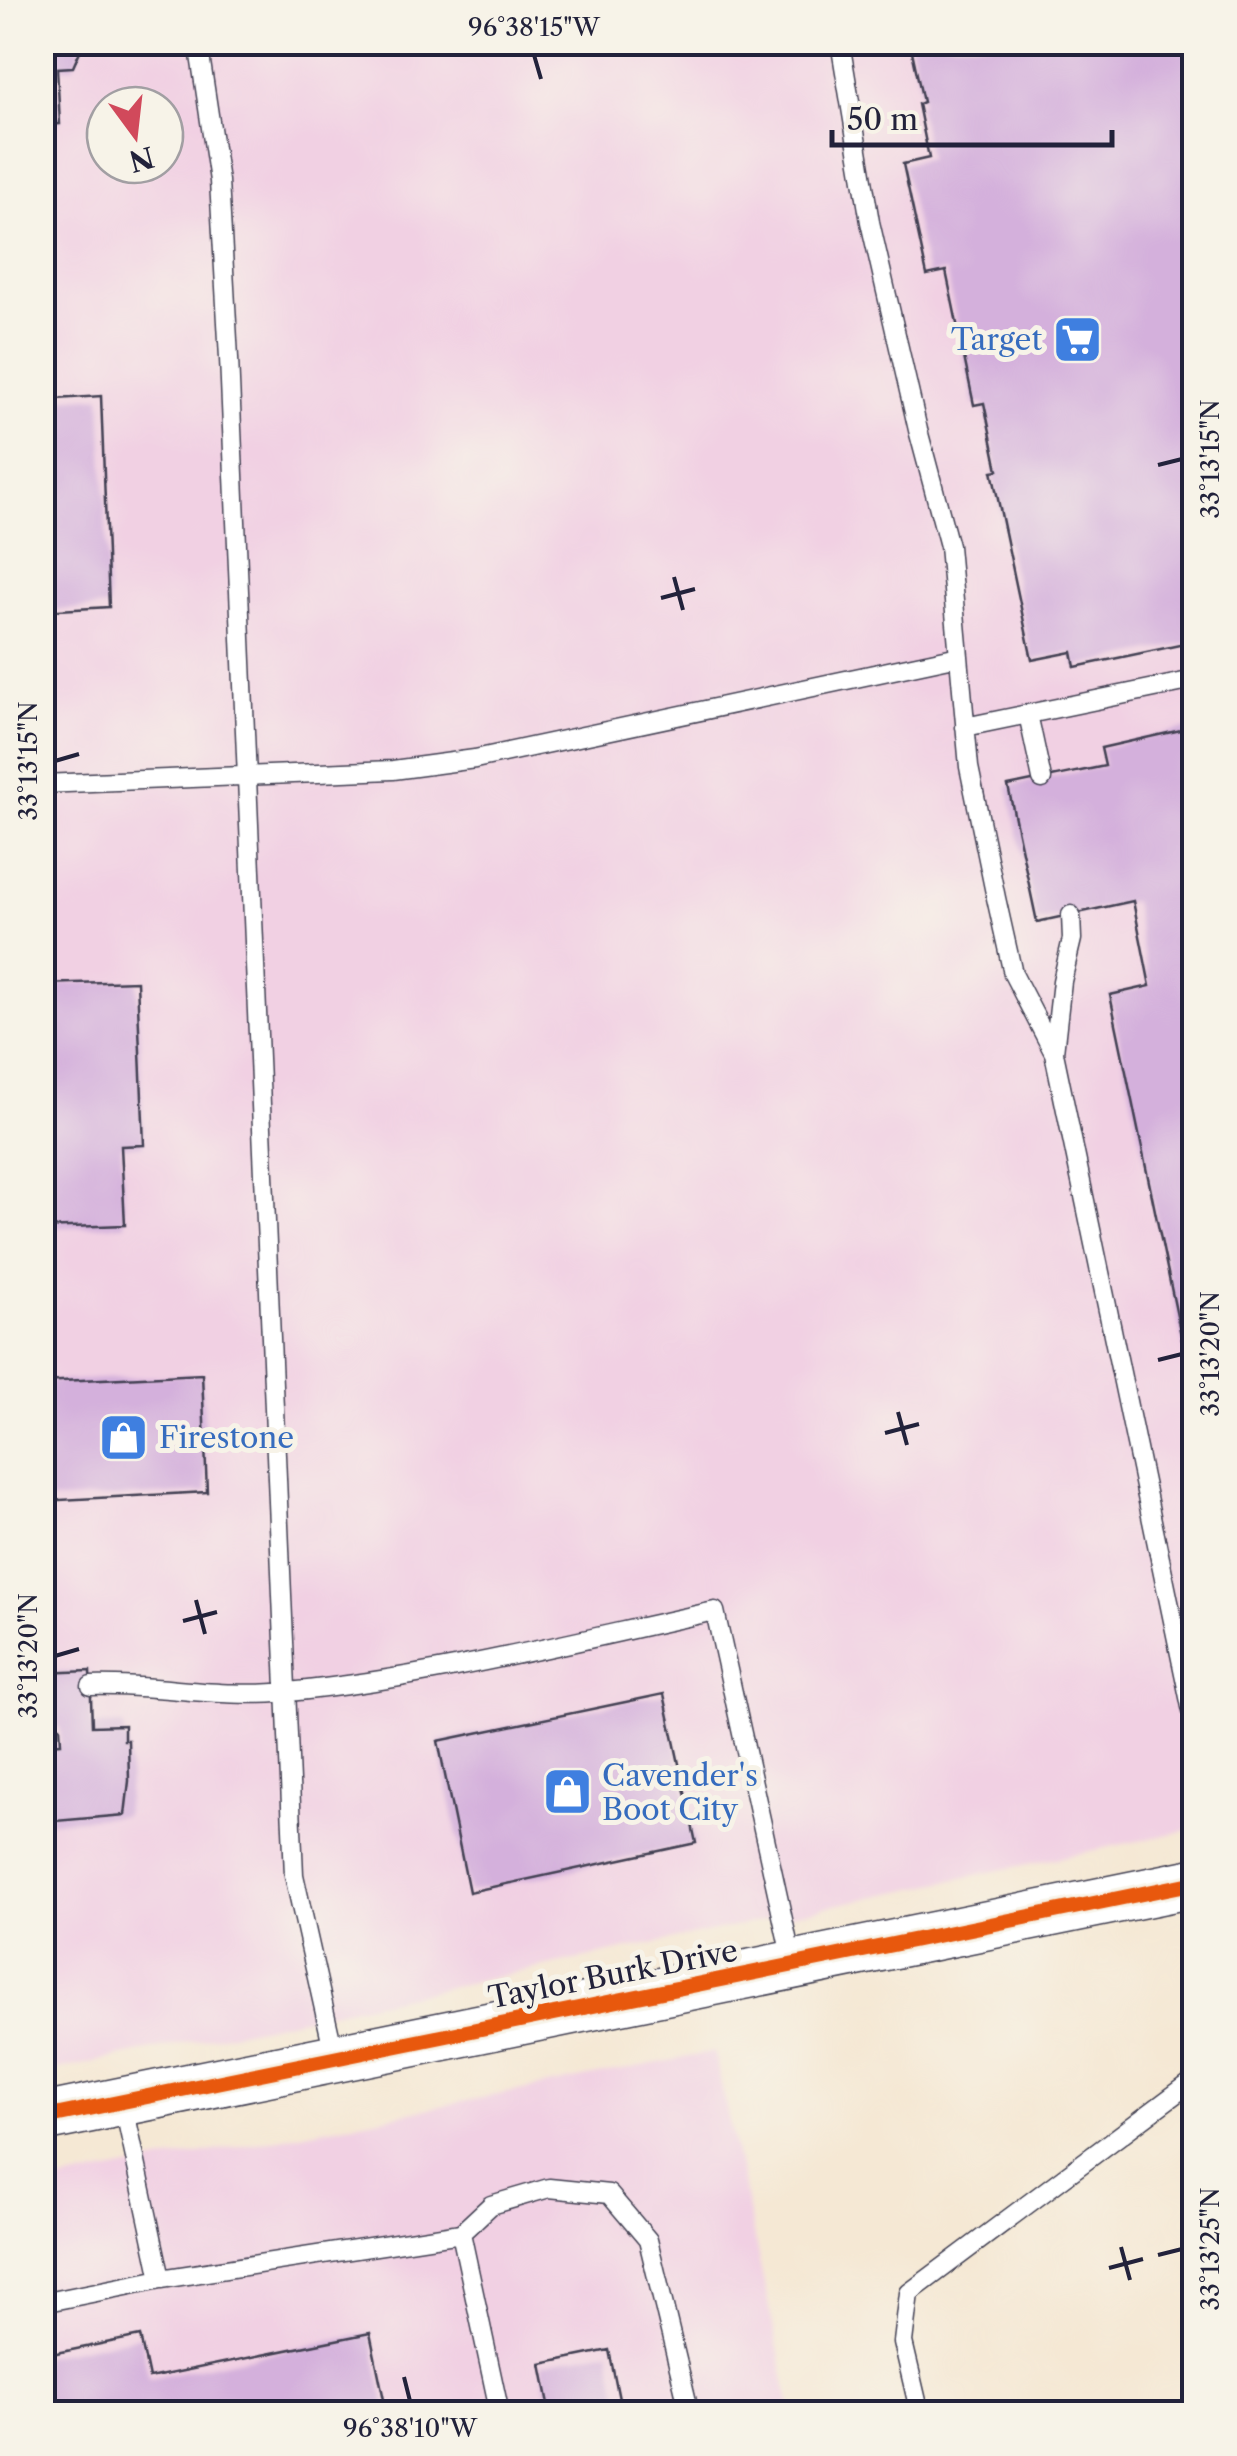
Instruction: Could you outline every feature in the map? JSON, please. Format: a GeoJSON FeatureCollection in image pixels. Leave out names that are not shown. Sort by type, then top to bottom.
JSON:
{"type":"FeatureCollection","features":[{"type":"Feature","properties":{"kind":"street","name":"Taylor Burk Drive"},"geometry":{"type":"LineString","coordinates":[[42,2118],[1194,1884]]}},
{"type":"Feature","properties":{"kind":"lane"},"geometry":{"type":"LineString","coordinates":[[198,42],[219,181],[294,1875],[335,2058]]}},
{"type":"Feature","properties":{"kind":"lane"},"geometry":{"type":"LineString","coordinates":[[840,42],[870,222],[949,546],[968,767],[1013,974],[1054,1053],[1194,1721]]}},
{"type":"Feature","properties":{"kind":"lane"},"geometry":{"type":"LineString","coordinates":[[42,784],[394,770],[475,759],[959,656]]}},
{"type":"Feature","properties":{"kind":"lane"},"geometry":{"type":"LineString","coordinates":[[965,727],[1194,680]]}},
{"type":"Feature","properties":{"kind":"lane"},"geometry":{"type":"LineString","coordinates":[[1028,714],[1042,779]]}},
{"type":"Feature","properties":{"kind":"lane"},"geometry":{"type":"LineString","coordinates":[[1054,1053],[1062,981],[1072,939],[1071,915]]}},
{"type":"Feature","properties":{"kind":"lane"},"geometry":{"type":"LineString","coordinates":[[90,1686],[134,1685],[203,1693],[286,1692],[452,1667],[715,1610],[794,1965]]}},
{"type":"Feature","properties":{"kind":"lane"},"geometry":{"type":"LineString","coordinates":[[920,2414],[903,2342],[908,2294],[1194,2080]]}},
{"type":"Feature","properties":{"kind":"lane"},"geometry":{"type":"LineString","coordinates":[[123,2102],[161,2279]]}},
{"type":"Feature","properties":{"kind":"lane"},"geometry":{"type":"LineString","coordinates":[[42,2302],[161,2279],[461,2234],[491,2205],[549,2188],[609,2194],[648,2240],[690,2414]]}},
{"type":"Feature","properties":{"kind":"lane"},"geometry":{"type":"LineString","coordinates":[[461,2234],[500,2414]]}},
{"type":"Feature","properties":{"kind":"shaded area"},"geometry":{"type":"Polygon","coordinates":[[[42,43],[1194,43],[1194,1829],[43,2073],[42,43]]]}},
{"type":"Feature","properties":{"kind":"shaded area"},"geometry":{"type":"Polygon","coordinates":[[[714,2052],[792,2413],[43,2414],[43,2185],[714,2052]]]}},
{"type":"Feature","properties":{"kind":"building"},"geometry":{"type":"Polygon","coordinates":[[[42,42],[84,42],[73,67],[57,68],[60,124],[42,125],[42,42]]]}},
{"type":"Feature","properties":{"kind":"building","name":"Target"},"geometry":{"type":"Polygon","coordinates":[[[910,42],[1194,42],[1194,642],[1075,667],[1072,652],[1032,660],[992,471],[998,470],[984,403],[974,405],[946,271],[927,275],[903,164],[929,158],[918,104],[923,102],[910,42]]]}},
{"type":"Feature","properties":{"kind":"building"},"geometry":{"type":"Polygon","coordinates":[[[101,396],[109,607],[42,611],[42,400],[101,396]]]}},
{"type":"Feature","properties":{"kind":"building"},"geometry":{"type":"Polygon","coordinates":[[[1194,727],[1193,1393],[1110,995],[1150,986],[1133,901],[1037,922],[1008,786],[1105,766],[1101,748],[1194,727]]]}},
{"type":"Feature","properties":{"kind":"building"},"geometry":{"type":"Polygon","coordinates":[[[137,981],[144,1145],[121,1146],[125,1225],[42,1228],[42,984],[137,981]]]}},
{"type":"Feature","properties":{"kind":"building","name":"Firestone"},"geometry":{"type":"Polygon","coordinates":[[[202,1374],[207,1492],[42,1501],[42,1382],[202,1374]]]}},
{"type":"Feature","properties":{"kind":"building"},"geometry":{"type":"Polygon","coordinates":[[[90,1671],[92,1726],[124,1725],[124,1740],[128,1740],[125,1815],[44,1822],[42,1744],[61,1743],[60,1727],[44,1727],[42,1673],[90,1671]]]}},
{"type":"Feature","properties":{"kind":"building","name":"Cavender's Boot City"},"geometry":{"type":"Polygon","coordinates":[[[664,1694],[696,1843],[469,1892],[438,1741],[664,1694]]]}},
{"type":"Feature","properties":{"kind":"building"},"geometry":{"type":"Polygon","coordinates":[[[370,2333],[387,2414],[42,2414],[42,2356],[140,2336],[149,2378],[370,2333]]]}},
{"type":"Feature","properties":{"kind":"building"},"geometry":{"type":"Polygon","coordinates":[[[609,2350],[622,2414],[551,2414],[541,2364],[609,2350]]]}},
{"type":"Feature","properties":{"kind":"cycle path"},"geometry":{"type":"LineString","coordinates":[[42,2118],[1194,1883]]}},
{"type":"Feature","properties":{"kind":"place","name":"Target"},"geometry":{"type":"Point","coordinates":[1077,339]}},
{"type":"Feature","properties":{"kind":"place","name":"Firestone"},"geometry":{"type":"Point","coordinates":[124,1437]}},
{"type":"Feature","properties":{"kind":"place","name":"Cavender's Boot City"},"geometry":{"type":"Point","coordinates":[567,1792]}}]}
